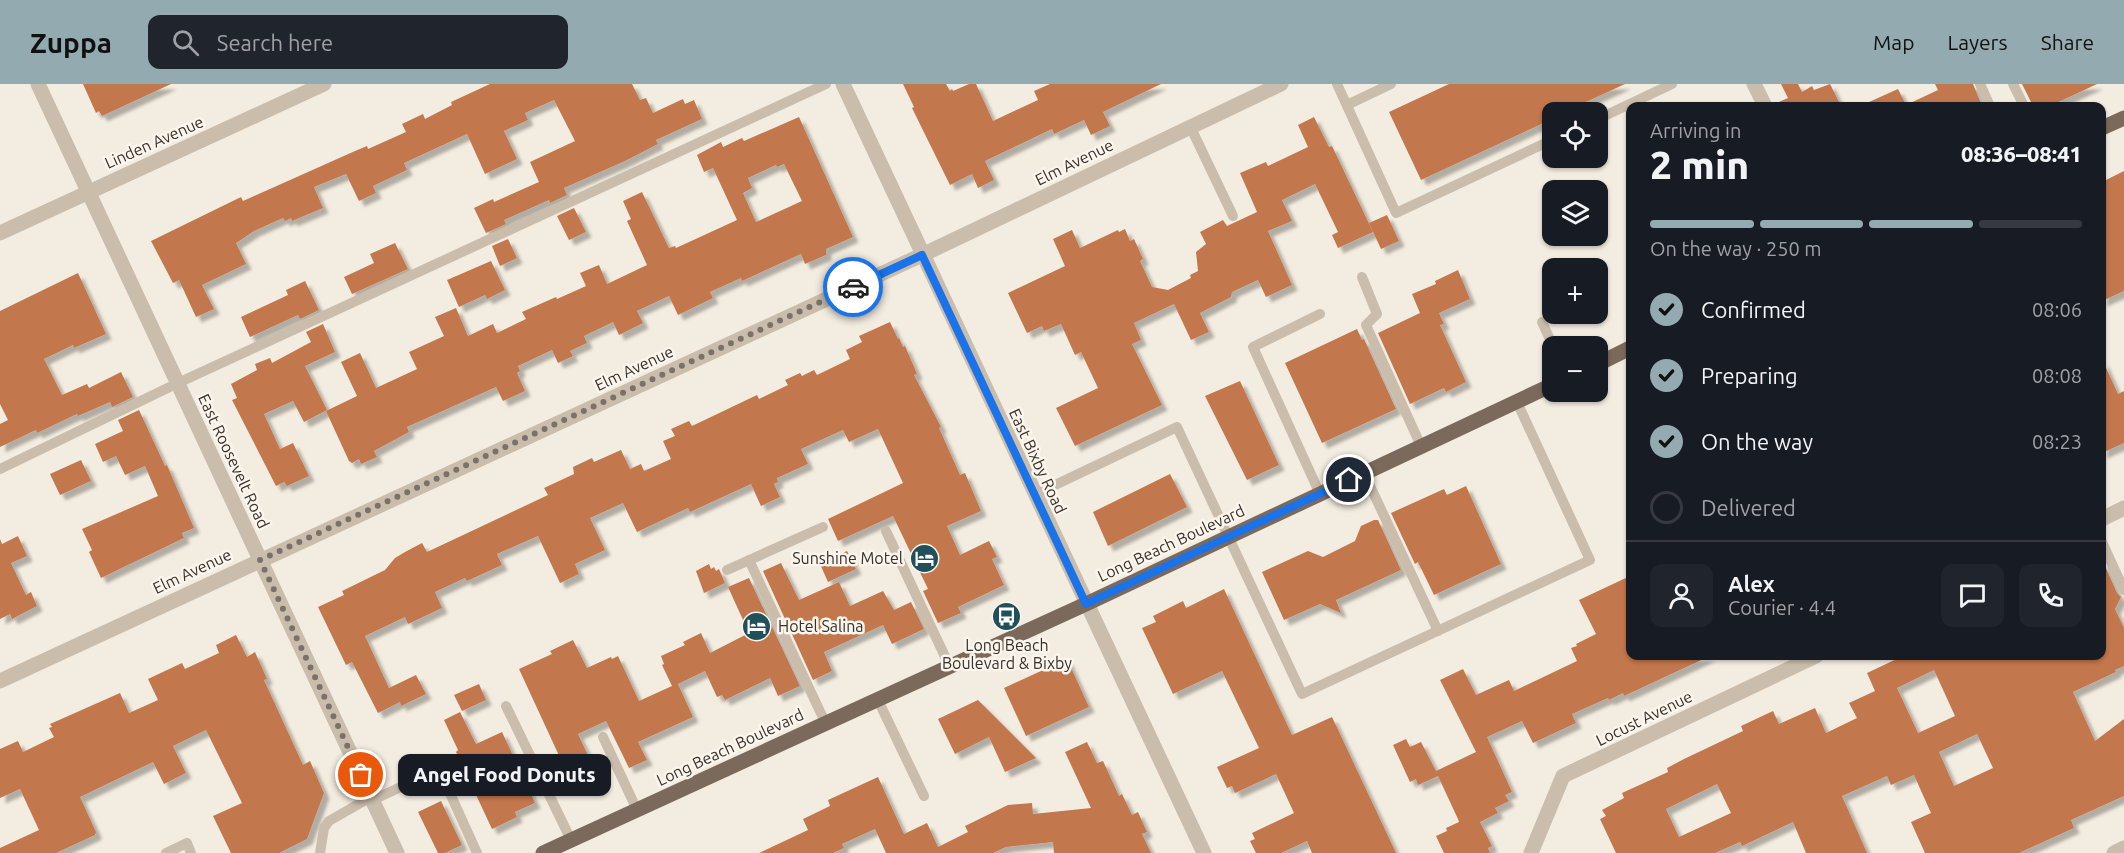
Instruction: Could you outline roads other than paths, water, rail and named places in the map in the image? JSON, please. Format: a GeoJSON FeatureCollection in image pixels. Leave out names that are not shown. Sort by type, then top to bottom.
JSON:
{"type":"FeatureCollection","features":[{"type":"Feature","properties":{"kind":"main road"},"geometry":{"type":"LineString","coordinates":[[2106,127],[2124,118]]}},
{"type":"Feature","properties":{"kind":"main road"},"geometry":{"type":"LineString","coordinates":[[1608,359],[1626,350]]}},
{"type":"Feature","properties":{"kind":"main road","name":"Long Beach Boulevard"},"geometry":{"type":"LineString","coordinates":[[543,853],[1086,604],[1542,390]]}},
{"type":"Feature","properties":{"kind":"street","name":"East Roosevelt Road"},"geometry":{"type":"LineString","coordinates":[[38,84],[398,853]]}},
{"type":"Feature","properties":{"kind":"street","name":"Linden Avenue"},"geometry":{"type":"LineString","coordinates":[[0,233],[324,84]]}},
{"type":"Feature","properties":{"kind":"street","name":"East Bixby Road"},"geometry":{"type":"LineString","coordinates":[[843,84],[1204,853]]}},
{"type":"Feature","properties":{"kind":"street","name":"Elm Avenue"},"geometry":{"type":"LineString","coordinates":[[0,681],[922,255],[1281,84]]}},
{"type":"Feature","properties":{"kind":"street"},"geometry":{"type":"LineString","coordinates":[[1759,86],[1764,102]]}},
{"type":"Feature","properties":{"kind":"street"},"geometry":{"type":"LineString","coordinates":[[2106,517],[2124,508]]}},
{"type":"Feature","properties":{"kind":"street","name":"Locust Avenue"},"geometry":{"type":"LineString","coordinates":[[1531,853],[1563,776],[1808,660]]}},
{"type":"Feature","properties":{"kind":"street"},"geometry":{"type":"LineString","coordinates":[[2114,853],[2124,848]]}},
{"type":"Feature","properties":{"kind":"lane"},"geometry":{"type":"LineString","coordinates":[[0,469],[178,383],[826,84]]}},
{"type":"Feature","properties":{"kind":"lane"},"geometry":{"type":"LineString","coordinates":[[1337,84],[1396,213],[1542,145]]}},
{"type":"Feature","properties":{"kind":"lane"},"geometry":{"type":"LineString","coordinates":[[1347,105],[1391,84]]}},
{"type":"Feature","properties":{"kind":"lane"},"geometry":{"type":"LineString","coordinates":[[1638,102],[1672,84]]}},
{"type":"Feature","properties":{"kind":"lane"},"geometry":{"type":"LineString","coordinates":[[1980,84],[1988,102]]}},
{"type":"Feature","properties":{"kind":"lane"},"geometry":{"type":"LineString","coordinates":[[2013,84],[2022,102]]}},
{"type":"Feature","properties":{"kind":"lane"},"geometry":{"type":"LineString","coordinates":[[1608,115],[1626,107]]}},
{"type":"Feature","properties":{"kind":"lane"},"geometry":{"type":"LineString","coordinates":[[1190,126],[1233,216]]}},
{"type":"Feature","properties":{"kind":"lane"},"geometry":{"type":"LineString","coordinates":[[1362,277],[1377,314],[1366,325],[1421,446]]}},
{"type":"Feature","properties":{"kind":"lane"},"geometry":{"type":"LineString","coordinates":[[1320,314],[1253,347],[1320,494]]}},
{"type":"Feature","properties":{"kind":"lane"},"geometry":{"type":"LineString","coordinates":[[1034,495],[1178,427],[1302,694],[1590,560],[1517,402]]}},
{"type":"Feature","properties":{"kind":"lane"},"geometry":{"type":"LineString","coordinates":[[1364,473],[1438,631]]}},
{"type":"Feature","properties":{"kind":"lane"},"geometry":{"type":"LineString","coordinates":[[727,570],[823,526]]}},
{"type":"Feature","properties":{"kind":"lane"},"geometry":{"type":"LineString","coordinates":[[886,531],[949,665]]}},
{"type":"Feature","properties":{"kind":"lane"},"geometry":{"type":"LineString","coordinates":[[2106,551],[2124,590]]}},
{"type":"Feature","properties":{"kind":"lane"},"geometry":{"type":"LineString","coordinates":[[748,560],[825,722]]}},
{"type":"Feature","properties":{"kind":"lane"},"geometry":{"type":"LineString","coordinates":[[877,698],[924,796]]}},
{"type":"Feature","properties":{"kind":"lane"},"geometry":{"type":"LineString","coordinates":[[506,706],[571,840]]}},
{"type":"Feature","properties":{"kind":"lane"},"geometry":{"type":"LineString","coordinates":[[603,737],[637,810]]}},
{"type":"Feature","properties":{"kind":"lane"},"geometry":{"type":"LineString","coordinates":[[321,853],[324,828],[329,821],[372,798],[439,770],[477,853]]}},
{"type":"Feature","properties":{"kind":"lane"},"geometry":{"type":"LineString","coordinates":[[166,853],[187,843],[191,853]]}},
{"type":"Feature","properties":{"kind":"place","name":"Sunshine Motel"},"geometry":{"type":"Point","coordinates":[924,558]}},
{"type":"Feature","properties":{"kind":"place","name":"Long Beach Boulevard & Bixby"},"geometry":{"type":"Point","coordinates":[1007,617]}},
{"type":"Feature","properties":{"kind":"place","name":"Hotel Salina"},"geometry":{"type":"Point","coordinates":[757,626]}},
{"type":"Feature","properties":{"kind":"place","name":"Angel Food Donuts"},"geometry":{"type":"Point","coordinates":[361,775]}}]}
